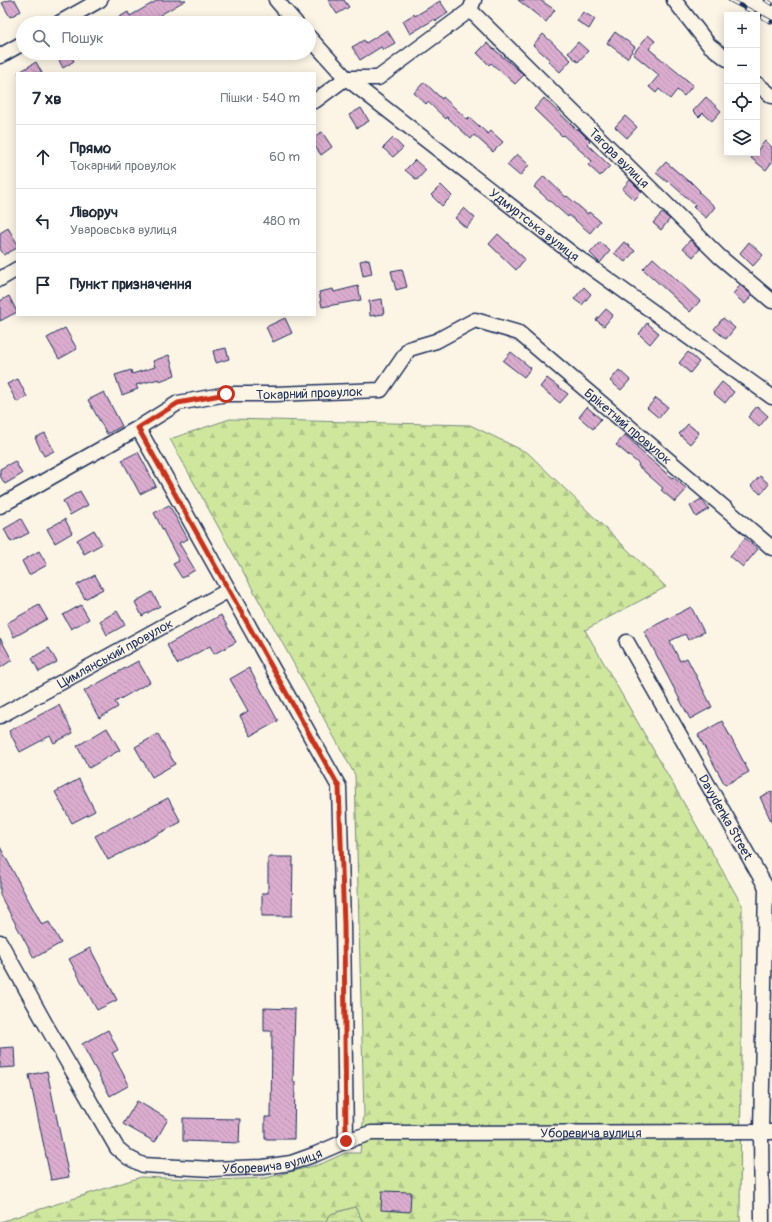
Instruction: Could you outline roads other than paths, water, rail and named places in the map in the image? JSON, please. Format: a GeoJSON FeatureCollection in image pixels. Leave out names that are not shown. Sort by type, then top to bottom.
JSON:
{"type":"FeatureCollection","features":[{"type":"Feature","properties":{"kind":"street"},"geometry":{"type":"LineString","coordinates":[[71,16],[100,0]]}},
{"type":"Feature","properties":{"kind":"street"},"geometry":{"type":"LineString","coordinates":[[276,0],[290,16]]}},
{"type":"Feature","properties":{"kind":"street"},"geometry":{"type":"LineString","coordinates":[[674,0],[709,45],[724,57]]}},
{"type":"Feature","properties":{"kind":"street"},"geometry":{"type":"LineString","coordinates":[[316,100],[346,78],[378,78],[472,5]]}},
{"type":"Feature","properties":{"kind":"street","name":"Тагора вулиця"},"geometry":{"type":"LineString","coordinates":[[472,5],[720,257],[772,301]]}},
{"type":"Feature","properties":{"kind":"street","name":"Удмуртська вулиця"},"geometry":{"type":"LineString","coordinates":[[316,46],[346,78],[574,256],[772,397]]}},
{"type":"Feature","properties":{"kind":"street"},"geometry":{"type":"LineString","coordinates":[[0,56],[16,47]]}},
{"type":"Feature","properties":{"kind":"street"},"geometry":{"type":"LineString","coordinates":[[760,86],[772,96]]}},
{"type":"Feature","properties":{"kind":"street"},"geometry":{"type":"LineString","coordinates":[[0,278],[16,270]]}},
{"type":"Feature","properties":{"kind":"street","name":"Токарний провулок"},"geometry":{"type":"LineString","coordinates":[[0,506],[138,428],[178,403],[226,394],[275,394],[381,390],[409,349],[436,341],[475,320]]}},
{"type":"Feature","properties":{"kind":"street","name":"Брiкетний провулок"},"geometry":{"type":"LineString","coordinates":[[475,320],[519,333],[772,548]]}},
{"type":"Feature","properties":{"kind":"street"},"geometry":{"type":"LineString","coordinates":[[138,428],[339,787],[344,924],[346,1141]]}},
{"type":"Feature","properties":{"kind":"street","name":"Цимлянський провулок"},"geometry":{"type":"LineString","coordinates":[[0,716],[229,590]]}},
{"type":"Feature","properties":{"kind":"street","name":"Davydenka Street"},"geometry":{"type":"LineString","coordinates":[[627,642],[769,887],[767,1132],[762,1222]]}},
{"type":"Feature","properties":{"kind":"street","name":"Уборевича вулиця"},"geometry":{"type":"LineString","coordinates":[[0,942],[117,1148],[129,1158],[144,1166],[212,1169],[263,1167],[291,1163],[346,1141],[371,1133],[767,1132]]}},
{"type":"Feature","properties":{"kind":"railway"},"geometry":{"type":"LineString","coordinates":[[730,0],[772,22]]}},
{"type":"Feature","properties":{"kind":"railway"},"geometry":{"type":"LineString","coordinates":[[766,0],[772,4]]}}]}
